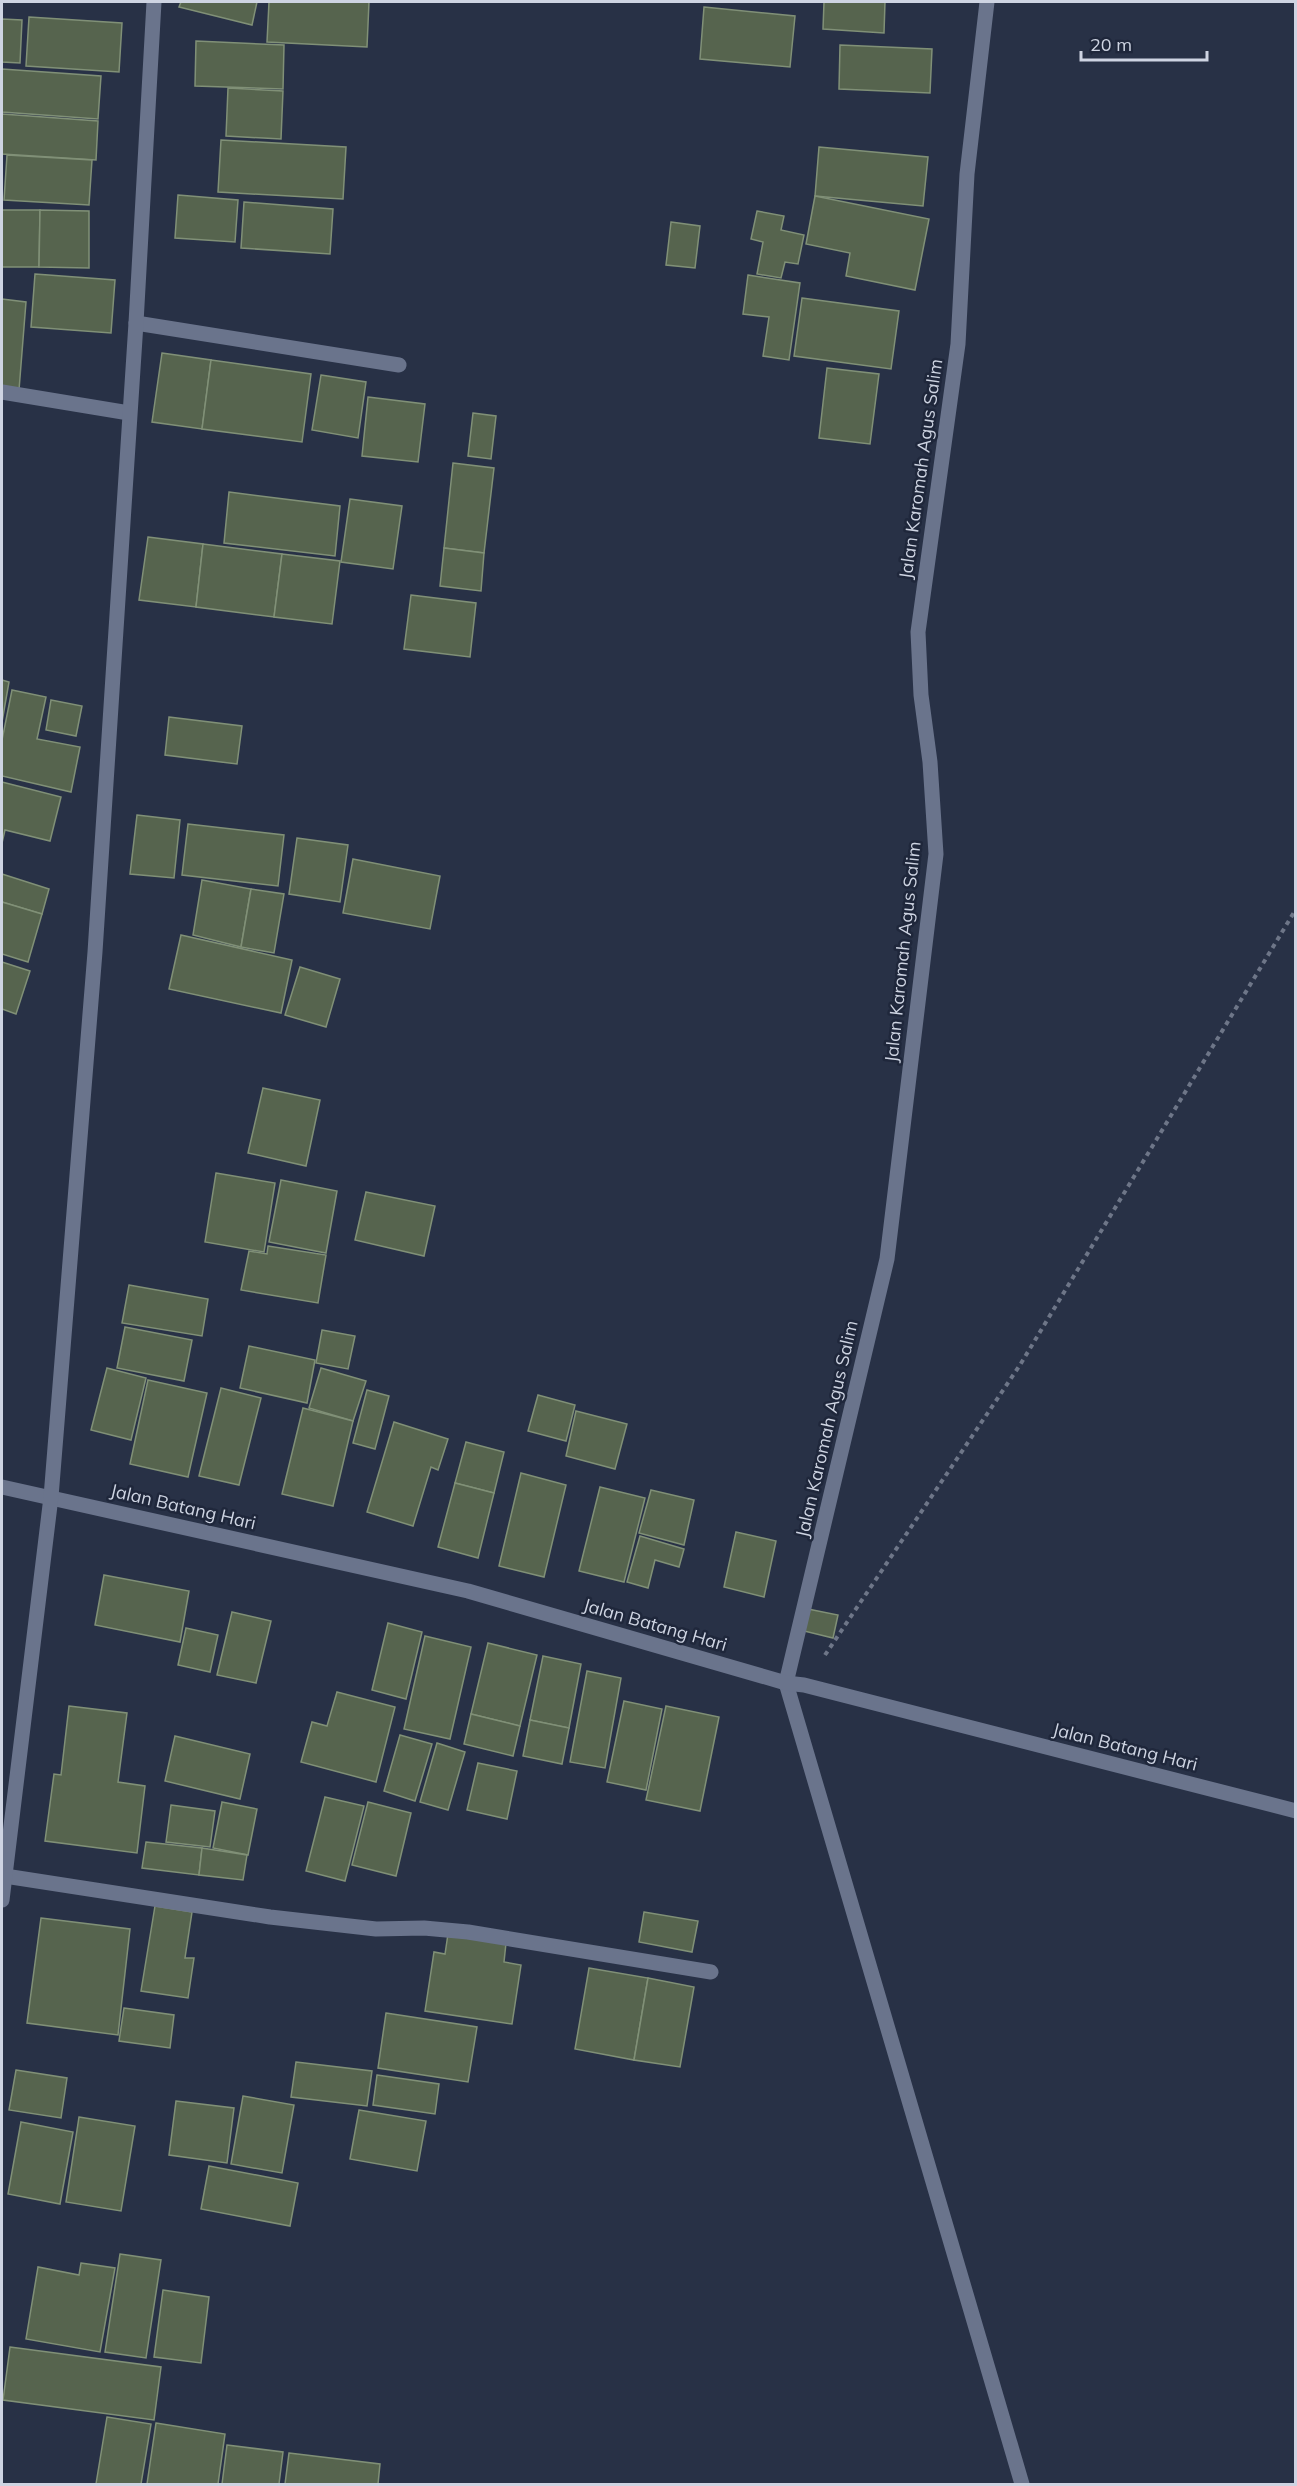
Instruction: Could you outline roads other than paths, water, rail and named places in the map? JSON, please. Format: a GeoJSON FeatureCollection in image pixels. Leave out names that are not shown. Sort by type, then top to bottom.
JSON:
{"type":"FeatureCollection","features":[{"type":"Feature","properties":{"kind":"street"},"geometry":{"type":"LineString","coordinates":[[2,1900],[51,1497],[94,952],[136,323],[154,2]]}},
{"type":"Feature","properties":{"kind":"street","name":"Jalan Karomah Agus Salim"},"geometry":{"type":"LineString","coordinates":[[786,1683],[887,1259],[929,914],[936,854],[930,762],[921,695],[918,632],[958,344],[967,174],[987,2]]}},
{"type":"Feature","properties":{"kind":"street"},"geometry":{"type":"LineString","coordinates":[[136,323],[399,365]]}},
{"type":"Feature","properties":{"kind":"street"},"geometry":{"type":"LineString","coordinates":[[2,392],[129,413]]}},
{"type":"Feature","properties":{"kind":"street","name":"Jalan Batang Hari"},"geometry":{"type":"LineString","coordinates":[[2,1487],[468,1591],[786,1683],[804,1685],[1296,1811]]}},
{"type":"Feature","properties":{"kind":"street"},"geometry":{"type":"LineString","coordinates":[[786,1683],[1022,2484]]}},
{"type":"Feature","properties":{"kind":"street"},"geometry":{"type":"LineString","coordinates":[[4,1876],[270,1917],[376,1929],[424,1928],[468,1932],[711,1972]]}}]}
